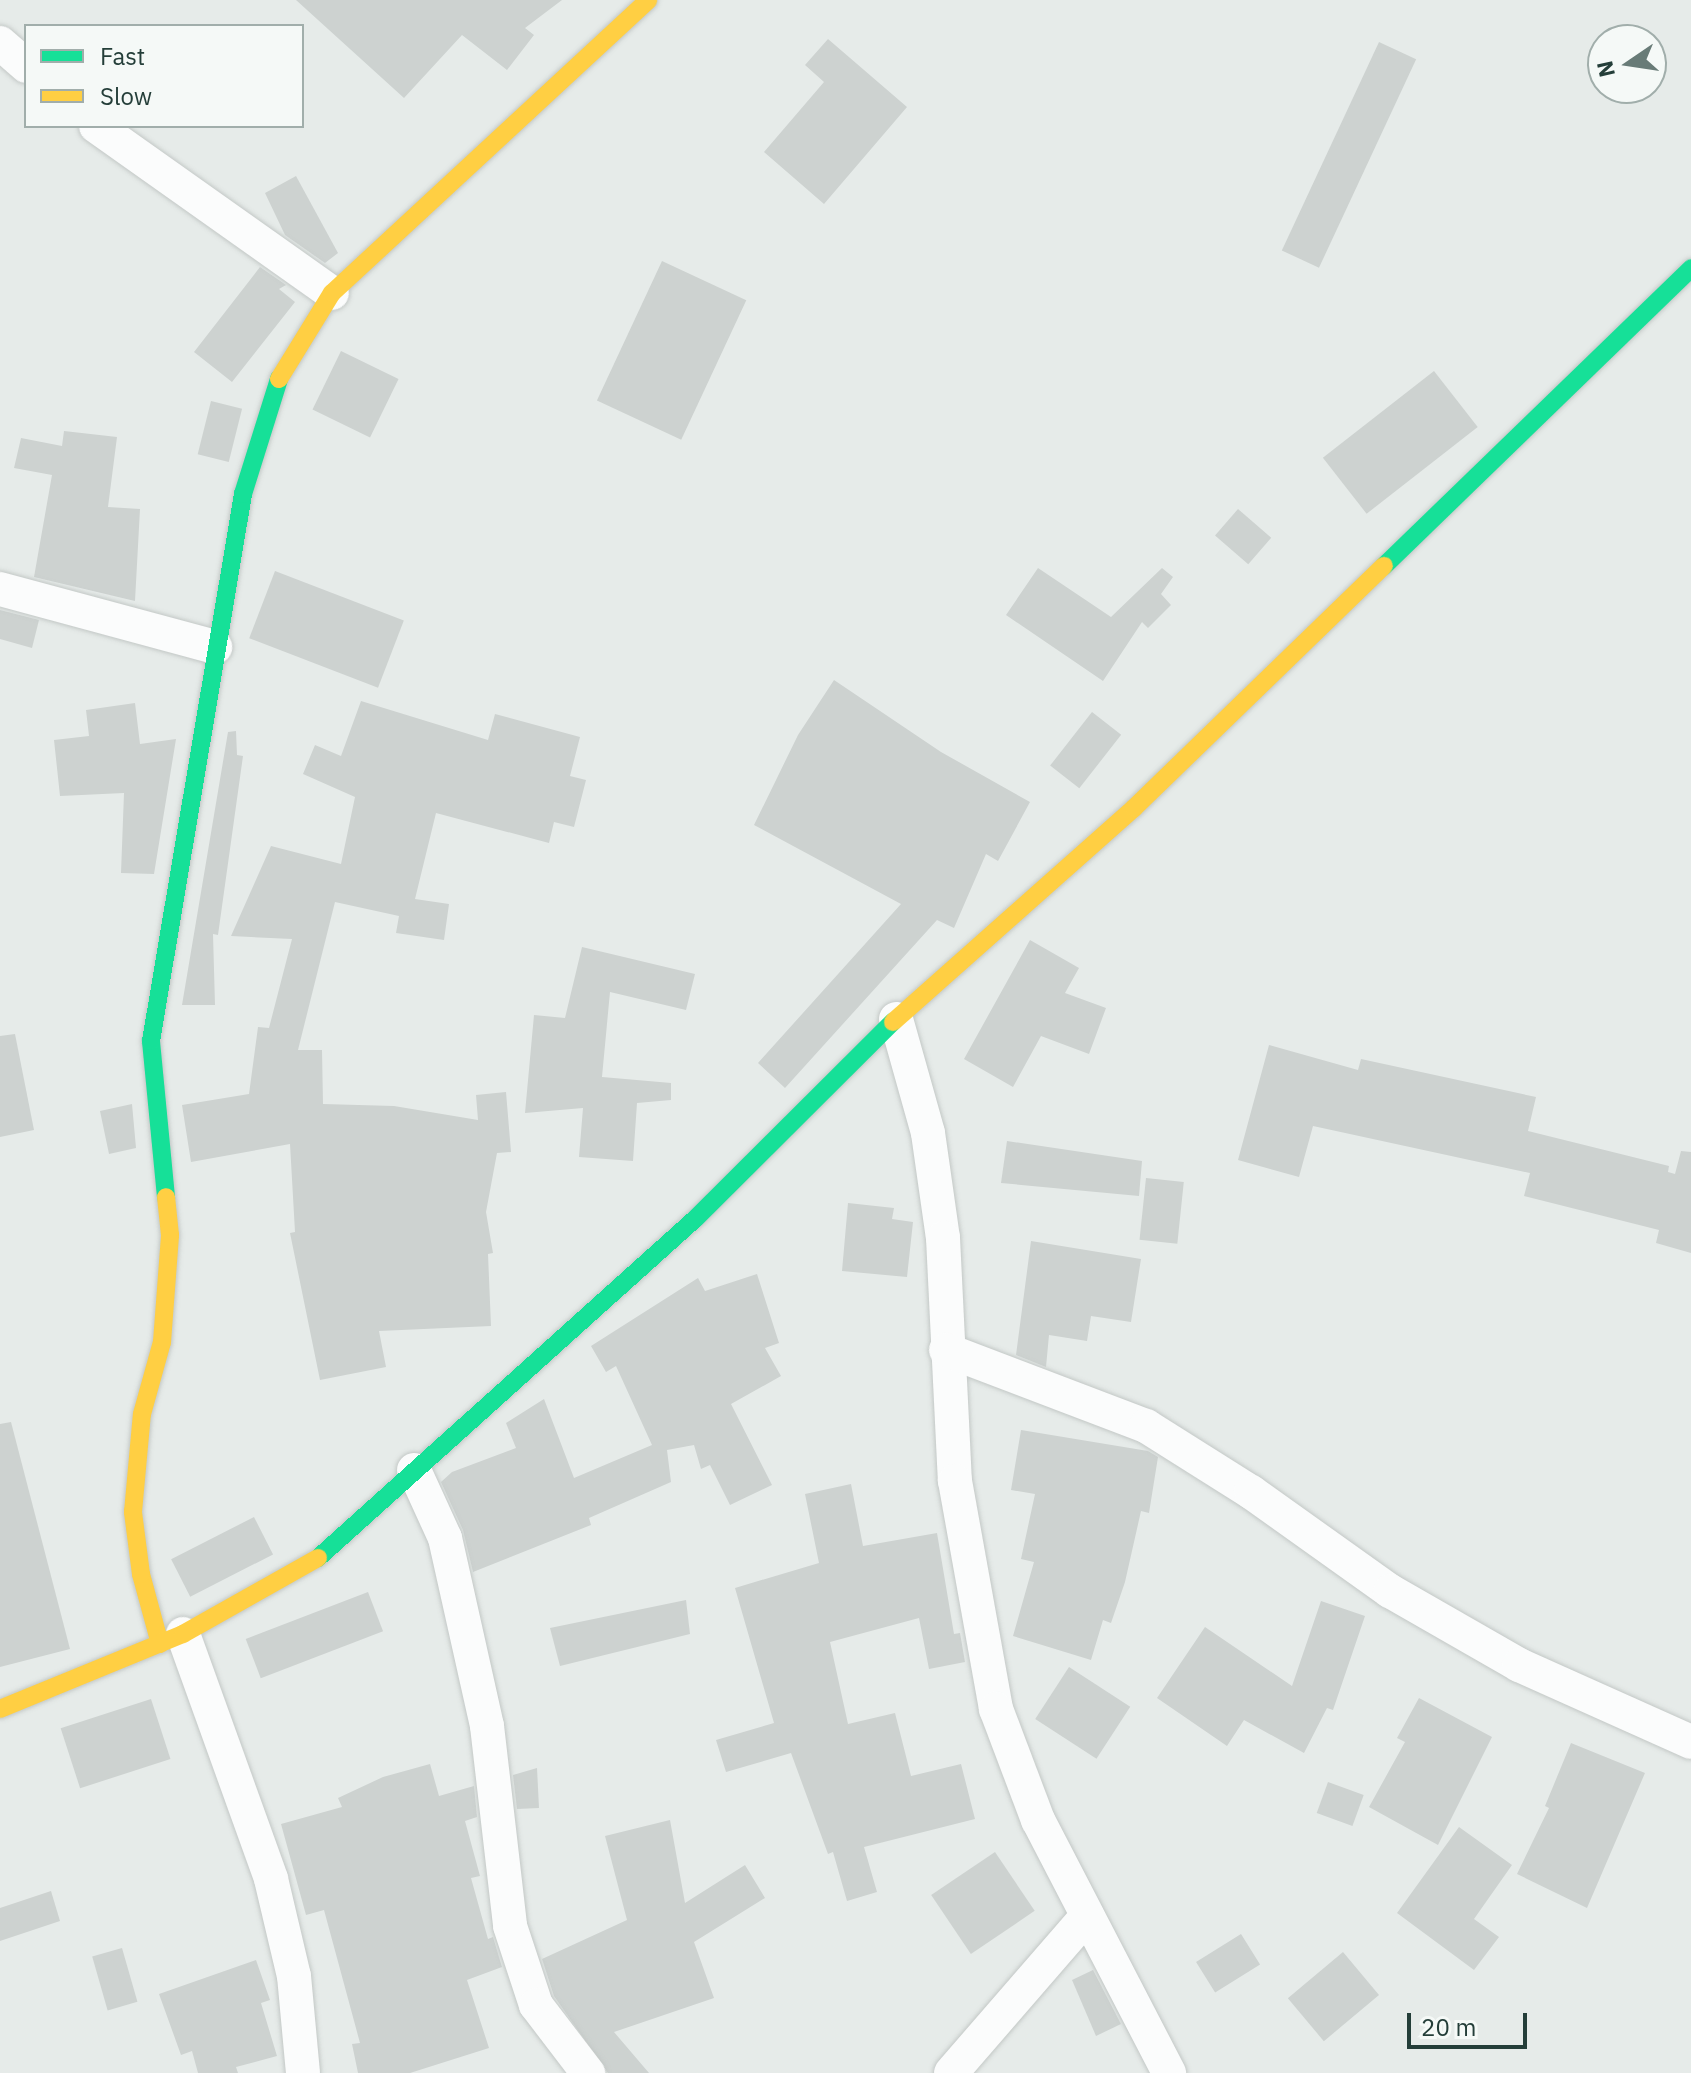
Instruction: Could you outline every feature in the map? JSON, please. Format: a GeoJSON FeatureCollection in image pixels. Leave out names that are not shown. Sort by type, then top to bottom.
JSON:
{"type":"FeatureCollection","features":[{"type":"Feature","properties":{"kind":"street"},"geometry":{"type":"LineString","coordinates":[[303,2073],[294,1976],[271,1879],[172,1639],[141,1574],[133,1512],[142,1414],[162,1342],[170,1235],[151,1041],[215,647],[243,494],[275,386],[332,293],[648,0]]}},
{"type":"Feature","properties":{"kind":"street"},"geometry":{"type":"LineString","coordinates":[[0,43],[24,64]]}},
{"type":"Feature","properties":{"kind":"street"},"geometry":{"type":"LineString","coordinates":[[99,128],[332,293]]}},
{"type":"Feature","properties":{"kind":"street"},"geometry":{"type":"LineString","coordinates":[[0,1709],[172,1639],[322,1556],[696,1218],[896,1019],[1134,808],[1691,268]]}},
{"type":"Feature","properties":{"kind":"street"},"geometry":{"type":"LineString","coordinates":[[0,589],[215,647]]}},
{"type":"Feature","properties":{"kind":"street"},"geometry":{"type":"LineString","coordinates":[[896,1019],[928,1133],[943,1238],[946,1350],[955,1481],[996,1709],[1038,1820],[1169,2073]]}},
{"type":"Feature","properties":{"kind":"street"},"geometry":{"type":"LineString","coordinates":[[946,1350],[1146,1426],[1251,1492],[1390,1591],[1519,1665],[1691,1742]]}},
{"type":"Feature","properties":{"kind":"street"},"geometry":{"type":"LineString","coordinates":[[414,1470],[445,1538],[487,1726],[510,1926],[536,2005],[588,2073]]}},
{"type":"Feature","properties":{"kind":"street"},"geometry":{"type":"LineString","coordinates":[[951,2073],[1087,1916]]}},
{"type":"Feature","properties":{"kind":"building"},"geometry":{"type":"Polygon","coordinates":[[[296,0],[562,0],[525,28],[534,35],[507,70],[462,35],[404,98],[296,0]]]}},
{"type":"Feature","properties":{"kind":"building"},"geometry":{"type":"Polygon","coordinates":[[[828,39],[907,107],[824,204],[764,152],[824,82],[805,65],[828,39]]]}},
{"type":"Feature","properties":{"kind":"building"},"geometry":{"type":"Polygon","coordinates":[[[1379,42],[1416,59],[1319,268],[1282,250],[1379,42]]]}},
{"type":"Feature","properties":{"kind":"building"},"geometry":{"type":"Polygon","coordinates":[[[296,176],[338,253],[325,263],[285,235],[265,193],[296,176]]]}},
{"type":"Feature","properties":{"kind":"building"},"geometry":{"type":"Polygon","coordinates":[[[662,261],[746,300],[681,440],[597,401],[662,261]]]}},
{"type":"Feature","properties":{"kind":"building"},"geometry":{"type":"Polygon","coordinates":[[[260,267],[286,285],[279,289],[295,302],[232,382],[194,352],[260,267]]]}},
{"type":"Feature","properties":{"kind":"building"},"geometry":{"type":"Polygon","coordinates":[[[341,351],[399,379],[370,437],[313,409],[341,351]]]}},
{"type":"Feature","properties":{"kind":"building"},"geometry":{"type":"Polygon","coordinates":[[[1434,371],[1478,427],[1367,514],[1323,458],[1434,371]]]}},
{"type":"Feature","properties":{"kind":"building"},"geometry":{"type":"Polygon","coordinates":[[[211,401],[242,409],[229,462],[198,454],[211,401]]]}},
{"type":"Feature","properties":{"kind":"building"},"geometry":{"type":"Polygon","coordinates":[[[64,431],[117,437],[108,507],[140,509],[135,601],[34,577],[52,475],[14,468],[21,438],[62,446],[64,431]]]}},
{"type":"Feature","properties":{"kind":"building"},"geometry":{"type":"Polygon","coordinates":[[[1238,509],[1271,538],[1248,564],[1215,535],[1238,509]]]}},
{"type":"Feature","properties":{"kind":"building"},"geometry":{"type":"Polygon","coordinates":[[[1038,568],[1111,617],[1162,568],[1173,577],[1161,594],[1171,605],[1148,628],[1142,622],[1103,681],[1006,615],[1038,568]]]}},
{"type":"Feature","properties":{"kind":"building"},"geometry":{"type":"Polygon","coordinates":[[[275,571],[404,620],[378,688],[249,638],[275,571]]]}},
{"type":"Feature","properties":{"kind":"building"},"geometry":{"type":"Polygon","coordinates":[[[0,610],[39,620],[32,648],[0,639],[0,610]]]}},
{"type":"Feature","properties":{"kind":"building"},"geometry":{"type":"Polygon","coordinates":[[[834,680],[941,752],[1030,802],[998,861],[986,854],[954,928],[937,920],[785,1088],[758,1063],[901,904],[754,825],[798,735],[834,680]]]}},
{"type":"Feature","properties":{"kind":"building"},"geometry":{"type":"Polygon","coordinates":[[[361,701],[488,740],[495,714],[580,737],[570,776],[586,780],[574,827],[554,822],[549,843],[436,813],[415,899],[449,904],[444,940],[396,933],[399,916],[335,902],[298,1050],[322,1050],[323,1104],[394,1106],[478,1120],[476,1095],[506,1092],[511,1152],[497,1153],[486,1212],[493,1253],[488,1254],[491,1326],[379,1331],[386,1367],[320,1380],[290,1233],[295,1232],[290,1144],[191,1162],[182,1105],[249,1094],[258,1027],[269,1028],[292,939],[231,936],[271,846],[341,864],[355,797],[303,774],[315,745],[341,756],[361,701]]]}},
{"type":"Feature","properties":{"kind":"building"},"geometry":{"type":"Polygon","coordinates":[[[135,703],[140,744],[176,739],[154,874],[121,873],[124,793],[60,796],[54,740],[89,736],[86,710],[135,703]]]}},
{"type":"Feature","properties":{"kind":"building"},"geometry":{"type":"Polygon","coordinates":[[[1092,712],[1121,735],[1079,788],[1050,766],[1092,712]]]}},
{"type":"Feature","properties":{"kind":"building"},"geometry":{"type":"Polygon","coordinates":[[[236,731],[237,755],[243,756],[218,935],[213,934],[215,1005],[182,1005],[228,732],[236,731]]]}},
{"type":"Feature","properties":{"kind":"building"},"geometry":{"type":"Polygon","coordinates":[[[1030,940],[1079,968],[1065,993],[1106,1008],[1089,1054],[1041,1036],[1013,1087],[964,1059],[1030,940]]]}},
{"type":"Feature","properties":{"kind":"building"},"geometry":{"type":"Polygon","coordinates":[[[582,947],[695,974],[686,1010],[610,992],[602,1077],[671,1083],[671,1100],[637,1103],[633,1161],[579,1157],[583,1108],[525,1113],[534,1015],[565,1018],[582,947]]]}},
{"type":"Feature","properties":{"kind":"building"},"geometry":{"type":"Polygon","coordinates":[[[15,1034],[34,1130],[0,1137],[0,1036],[15,1034]]]}},
{"type":"Feature","properties":{"kind":"building"},"geometry":{"type":"Polygon","coordinates":[[[1269,1045],[1358,1070],[1361,1059],[1536,1097],[1528,1131],[1669,1166],[1668,1172],[1675,1174],[1681,1151],[1691,1152],[1691,1253],[1656,1243],[1659,1230],[1524,1196],[1530,1173],[1313,1126],[1299,1177],[1238,1160],[1269,1045]]]}},
{"type":"Feature","properties":{"kind":"building"},"geometry":{"type":"Polygon","coordinates":[[[132,1104],[136,1148],[109,1154],[100,1111],[132,1104]]]}},
{"type":"Feature","properties":{"kind":"building"},"geometry":{"type":"Polygon","coordinates":[[[1007,1141],[1142,1161],[1139,1196],[1001,1183],[1007,1141]]]}},
{"type":"Feature","properties":{"kind":"building"},"geometry":{"type":"Polygon","coordinates":[[[1146,1178],[1184,1182],[1177,1244],[1140,1240],[1146,1178]]]}},
{"type":"Feature","properties":{"kind":"building"},"geometry":{"type":"Polygon","coordinates":[[[848,1203],[894,1208],[892,1219],[913,1222],[907,1277],[842,1271],[848,1203]]]}},
{"type":"Feature","properties":{"kind":"building"},"geometry":{"type":"Polygon","coordinates":[[[1031,1241],[1141,1259],[1131,1322],[1091,1316],[1087,1341],[1049,1335],[1046,1367],[1016,1355],[1031,1241]]]}},
{"type":"Feature","properties":{"kind":"building"},"geometry":{"type":"Polygon","coordinates":[[[757,1274],[779,1343],[765,1348],[781,1376],[731,1404],[772,1485],[730,1505],[710,1465],[701,1469],[694,1445],[667,1450],[671,1482],[589,1518],[591,1525],[473,1572],[463,1530],[441,1482],[452,1472],[516,1448],[506,1423],[544,1399],[574,1478],[652,1445],[616,1366],[606,1372],[591,1346],[698,1278],[705,1291],[757,1274]]]}},
{"type":"Feature","properties":{"kind":"building"},"geometry":{"type":"Polygon","coordinates":[[[11,1422],[70,1649],[0,1667],[0,1424],[11,1422]]]}},
{"type":"Feature","properties":{"kind":"building"},"geometry":{"type":"Polygon","coordinates":[[[1021,1430],[1148,1451],[1158,1457],[1149,1513],[1141,1511],[1125,1582],[1111,1623],[1103,1620],[1091,1660],[1013,1636],[1034,1562],[1021,1559],[1035,1494],[1011,1490],[1021,1430]]]}},
{"type":"Feature","properties":{"kind":"building"},"geometry":{"type":"Polygon","coordinates":[[[851,1484],[863,1546],[937,1533],[954,1634],[960,1633],[965,1662],[929,1669],[919,1618],[830,1642],[848,1724],[895,1713],[911,1776],[961,1764],[975,1819],[864,1847],[877,1892],[847,1901],[833,1852],[828,1854],[791,1753],[726,1772],[716,1740],[774,1723],[735,1588],[819,1563],[805,1494],[851,1484]]]}},
{"type":"Feature","properties":{"kind":"building"},"geometry":{"type":"Polygon","coordinates":[[[254,1517],[273,1554],[190,1597],[171,1559],[254,1517]]]}},
{"type":"Feature","properties":{"kind":"building"},"geometry":{"type":"Polygon","coordinates":[[[368,1592],[383,1631],[261,1678],[246,1639],[368,1592]]]}},
{"type":"Feature","properties":{"kind":"building"},"geometry":{"type":"Polygon","coordinates":[[[686,1600],[690,1634],[560,1666],[550,1628],[686,1600]]]}},
{"type":"Feature","properties":{"kind":"building"},"geometry":{"type":"Polygon","coordinates":[[[1321,1601],[1365,1616],[1333,1710],[1327,1708],[1304,1753],[1244,1720],[1227,1746],[1157,1698],[1205,1627],[1292,1686],[1321,1601]]]}},
{"type":"Feature","properties":{"kind":"building"},"geometry":{"type":"Polygon","coordinates":[[[1069,1667],[1130,1707],[1096,1759],[1035,1719],[1069,1667]]]}},
{"type":"Feature","properties":{"kind":"building"},"geometry":{"type":"Polygon","coordinates":[[[1419,1698],[1492,1737],[1438,1845],[1369,1807],[1405,1742],[1397,1738],[1419,1698]]]}},
{"type":"Feature","properties":{"kind":"building"},"geometry":{"type":"Polygon","coordinates":[[[151,1699],[170,1759],[80,1788],[61,1728],[151,1699]]]}},
{"type":"Feature","properties":{"kind":"building"},"geometry":{"type":"Polygon","coordinates":[[[1571,1743],[1645,1773],[1587,1908],[1517,1874],[1549,1808],[1545,1806],[1571,1743]]]}},
{"type":"Feature","properties":{"kind":"building"},"geometry":{"type":"Polygon","coordinates":[[[430,1764],[439,1796],[474,1786],[477,1817],[465,1821],[480,1876],[471,1878],[488,1939],[493,1937],[502,1967],[467,1980],[489,2048],[410,2073],[358,2073],[352,2044],[360,2043],[324,1910],[306,1915],[281,1824],[342,1807],[338,1798],[383,1777],[430,1764]]]}},
{"type":"Feature","properties":{"kind":"building"},"geometry":{"type":"Polygon","coordinates":[[[537,1768],[539,1808],[517,1809],[513,1775],[537,1768]]]}},
{"type":"Feature","properties":{"kind":"building"},"geometry":{"type":"Polygon","coordinates":[[[1328,1782],[1364,1795],[1352,1826],[1317,1813],[1328,1782]]]}},
{"type":"Feature","properties":{"kind":"building"},"geometry":{"type":"Polygon","coordinates":[[[670,1820],[685,1903],[745,1865],[765,1898],[694,1942],[714,1998],[614,2032],[649,2073],[608,2073],[554,1996],[542,1959],[627,1920],[605,1836],[670,1820]]]}},
{"type":"Feature","properties":{"kind":"building"},"geometry":{"type":"Polygon","coordinates":[[[1459,1827],[1512,1865],[1474,1919],[1499,1937],[1474,1970],[1397,1913],[1459,1827]]]}},
{"type":"Feature","properties":{"kind":"building"},"geometry":{"type":"Polygon","coordinates":[[[995,1852],[1035,1911],[971,1954],[931,1895],[995,1852]]]}},
{"type":"Feature","properties":{"kind":"building"},"geometry":{"type":"Polygon","coordinates":[[[51,1891],[60,1921],[0,1941],[0,1908],[51,1891]]]}},
{"type":"Feature","properties":{"kind":"building"},"geometry":{"type":"Polygon","coordinates":[[[1241,1934],[1260,1965],[1215,1993],[1196,1962],[1241,1934]]]}},
{"type":"Feature","properties":{"kind":"building"},"geometry":{"type":"Polygon","coordinates":[[[122,1948],[137,2002],[108,2010],[92,1957],[122,1948]]]}},
{"type":"Feature","properties":{"kind":"building"},"geometry":{"type":"Polygon","coordinates":[[[1343,1952],[1379,1995],[1324,2041],[1288,1998],[1343,1952]]]}},
{"type":"Feature","properties":{"kind":"building"},"geometry":{"type":"Polygon","coordinates":[[[256,1960],[270,2000],[261,2003],[277,2056],[236,2067],[238,2073],[198,2073],[192,2051],[181,2055],[159,1994],[256,1960]]]}},
{"type":"Feature","properties":{"kind":"building"},"geometry":{"type":"Polygon","coordinates":[[[1093,1970],[1121,2024],[1096,2036],[1072,1980],[1093,1970]]]}},
{"type":"Feature","properties":{"kind":"traffic: fast"},"geometry":{"type":"LineString","coordinates":[[1384,566],[1691,268]]}},
{"type":"Feature","properties":{"kind":"traffic: fast"},"geometry":{"type":"LineString","coordinates":[[166,1197],[151,1041],[243,494],[279,379]]}},
{"type":"Feature","properties":{"kind":"traffic: fast"},"geometry":{"type":"LineString","coordinates":[[318,1558],[696,1218],[893,1022]]}},
{"type":"Feature","properties":{"kind":"traffic: slow"},"geometry":{"type":"LineString","coordinates":[[279,379],[332,293],[648,0]]}},
{"type":"Feature","properties":{"kind":"traffic: slow"},"geometry":{"type":"LineString","coordinates":[[893,1022],[1134,808],[1384,566]]}},
{"type":"Feature","properties":{"kind":"traffic: slow"},"geometry":{"type":"LineString","coordinates":[[160,1644],[141,1574],[133,1512],[142,1414],[162,1342],[170,1235],[166,1197]]}},
{"type":"Feature","properties":{"kind":"traffic: slow"},"geometry":{"type":"LineString","coordinates":[[0,1709],[183,1634],[318,1558]]}}]}
